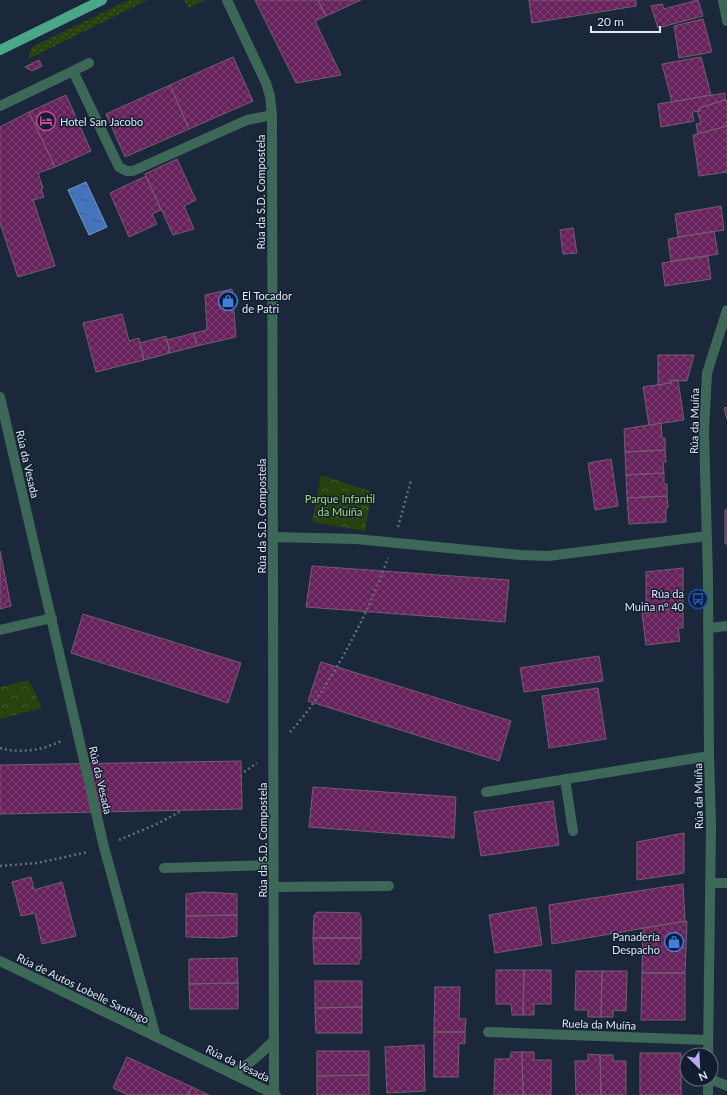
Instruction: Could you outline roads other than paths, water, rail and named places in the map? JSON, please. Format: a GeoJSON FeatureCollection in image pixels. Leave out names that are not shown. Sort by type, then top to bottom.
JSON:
{"type":"FeatureCollection","features":[{"type":"Feature","properties":{"kind":"main road"},"geometry":{"type":"LineString","coordinates":[[0,50],[102,0]]}},
{"type":"Feature","properties":{"kind":"street","name":"Rúa da S.D. Compostela"},"geometry":{"type":"LineString","coordinates":[[228,0],[266,83],[270,96],[272,115],[272,537],[275,1095]]}},
{"type":"Feature","properties":{"kind":"street"},"geometry":{"type":"LineString","coordinates":[[722,0],[727,21]]}},
{"type":"Feature","properties":{"kind":"street"},"geometry":{"type":"LineString","coordinates":[[0,106],[89,63]]}},
{"type":"Feature","properties":{"kind":"street"},"geometry":{"type":"LineString","coordinates":[[73,71],[119,167],[127,171],[133,171],[247,120],[272,115]]}},
{"type":"Feature","properties":{"kind":"street","name":"Rúa da Muíña"},"geometry":{"type":"LineString","coordinates":[[708,1047],[711,826],[709,756],[709,628],[704,432],[707,373],[727,310]]}},
{"type":"Feature","properties":{"kind":"street","name":"Rúa da Vesada"},"geometry":{"type":"LineString","coordinates":[[0,397],[104,847],[156,1037],[275,1095]]}},
{"type":"Feature","properties":{"kind":"street"},"geometry":{"type":"LineString","coordinates":[[272,537],[356,539],[520,555],[548,556],[707,536]]}},
{"type":"Feature","properties":{"kind":"street"},"geometry":{"type":"LineString","coordinates":[[0,630],[52,618]]}},
{"type":"Feature","properties":{"kind":"street"},"geometry":{"type":"LineString","coordinates":[[709,628],[727,626]]}},
{"type":"Feature","properties":{"kind":"street"},"geometry":{"type":"LineString","coordinates":[[486,792],[709,756]]}},
{"type":"Feature","properties":{"kind":"street"},"geometry":{"type":"LineString","coordinates":[[565,779],[573,831]]}},
{"type":"Feature","properties":{"kind":"street"},"geometry":{"type":"LineString","coordinates":[[164,868],[274,865]]}},
{"type":"Feature","properties":{"kind":"street"},"geometry":{"type":"LineString","coordinates":[[710,883],[727,883]]}},
{"type":"Feature","properties":{"kind":"street"},"geometry":{"type":"LineString","coordinates":[[274,887],[389,886]]}},
{"type":"Feature","properties":{"kind":"street","name":"Rúa de Autos Lobelle Santiago"},"geometry":{"type":"LineString","coordinates":[[0,961],[156,1037]]}},
{"type":"Feature","properties":{"kind":"street","name":"Ruela da Muíña"},"geometry":{"type":"LineString","coordinates":[[488,1032],[708,1040]]}},
{"type":"Feature","properties":{"kind":"street"},"geometry":{"type":"LineString","coordinates":[[232,1074],[255,1060],[274,1040]]}},
{"type":"Feature","properties":{"kind":"water"},"geometry":{"type":"Polygon","coordinates":[[[86,182],[107,227],[89,235],[68,190],[86,182]]]}},
{"type":"Feature","properties":{"kind":"place","name":"Hotel San Jacobo"},"geometry":{"type":"Point","coordinates":[46,121]}},
{"type":"Feature","properties":{"kind":"place","name":"El Tocador de Patri"},"geometry":{"type":"Point","coordinates":[228,301]}},
{"type":"Feature","properties":{"kind":"place","name":"Rúa da Muiña nº 40"},"geometry":{"type":"Point","coordinates":[698,599]}},
{"type":"Feature","properties":{"kind":"place","name":"Panadería Despacho"},"geometry":{"type":"Point","coordinates":[674,942]}},
{"type":"Feature","properties":{"kind":"park label","name":"Parque Infantil da Muíña"},"geometry":{"type":"Point","coordinates":[340,504]}}]}
